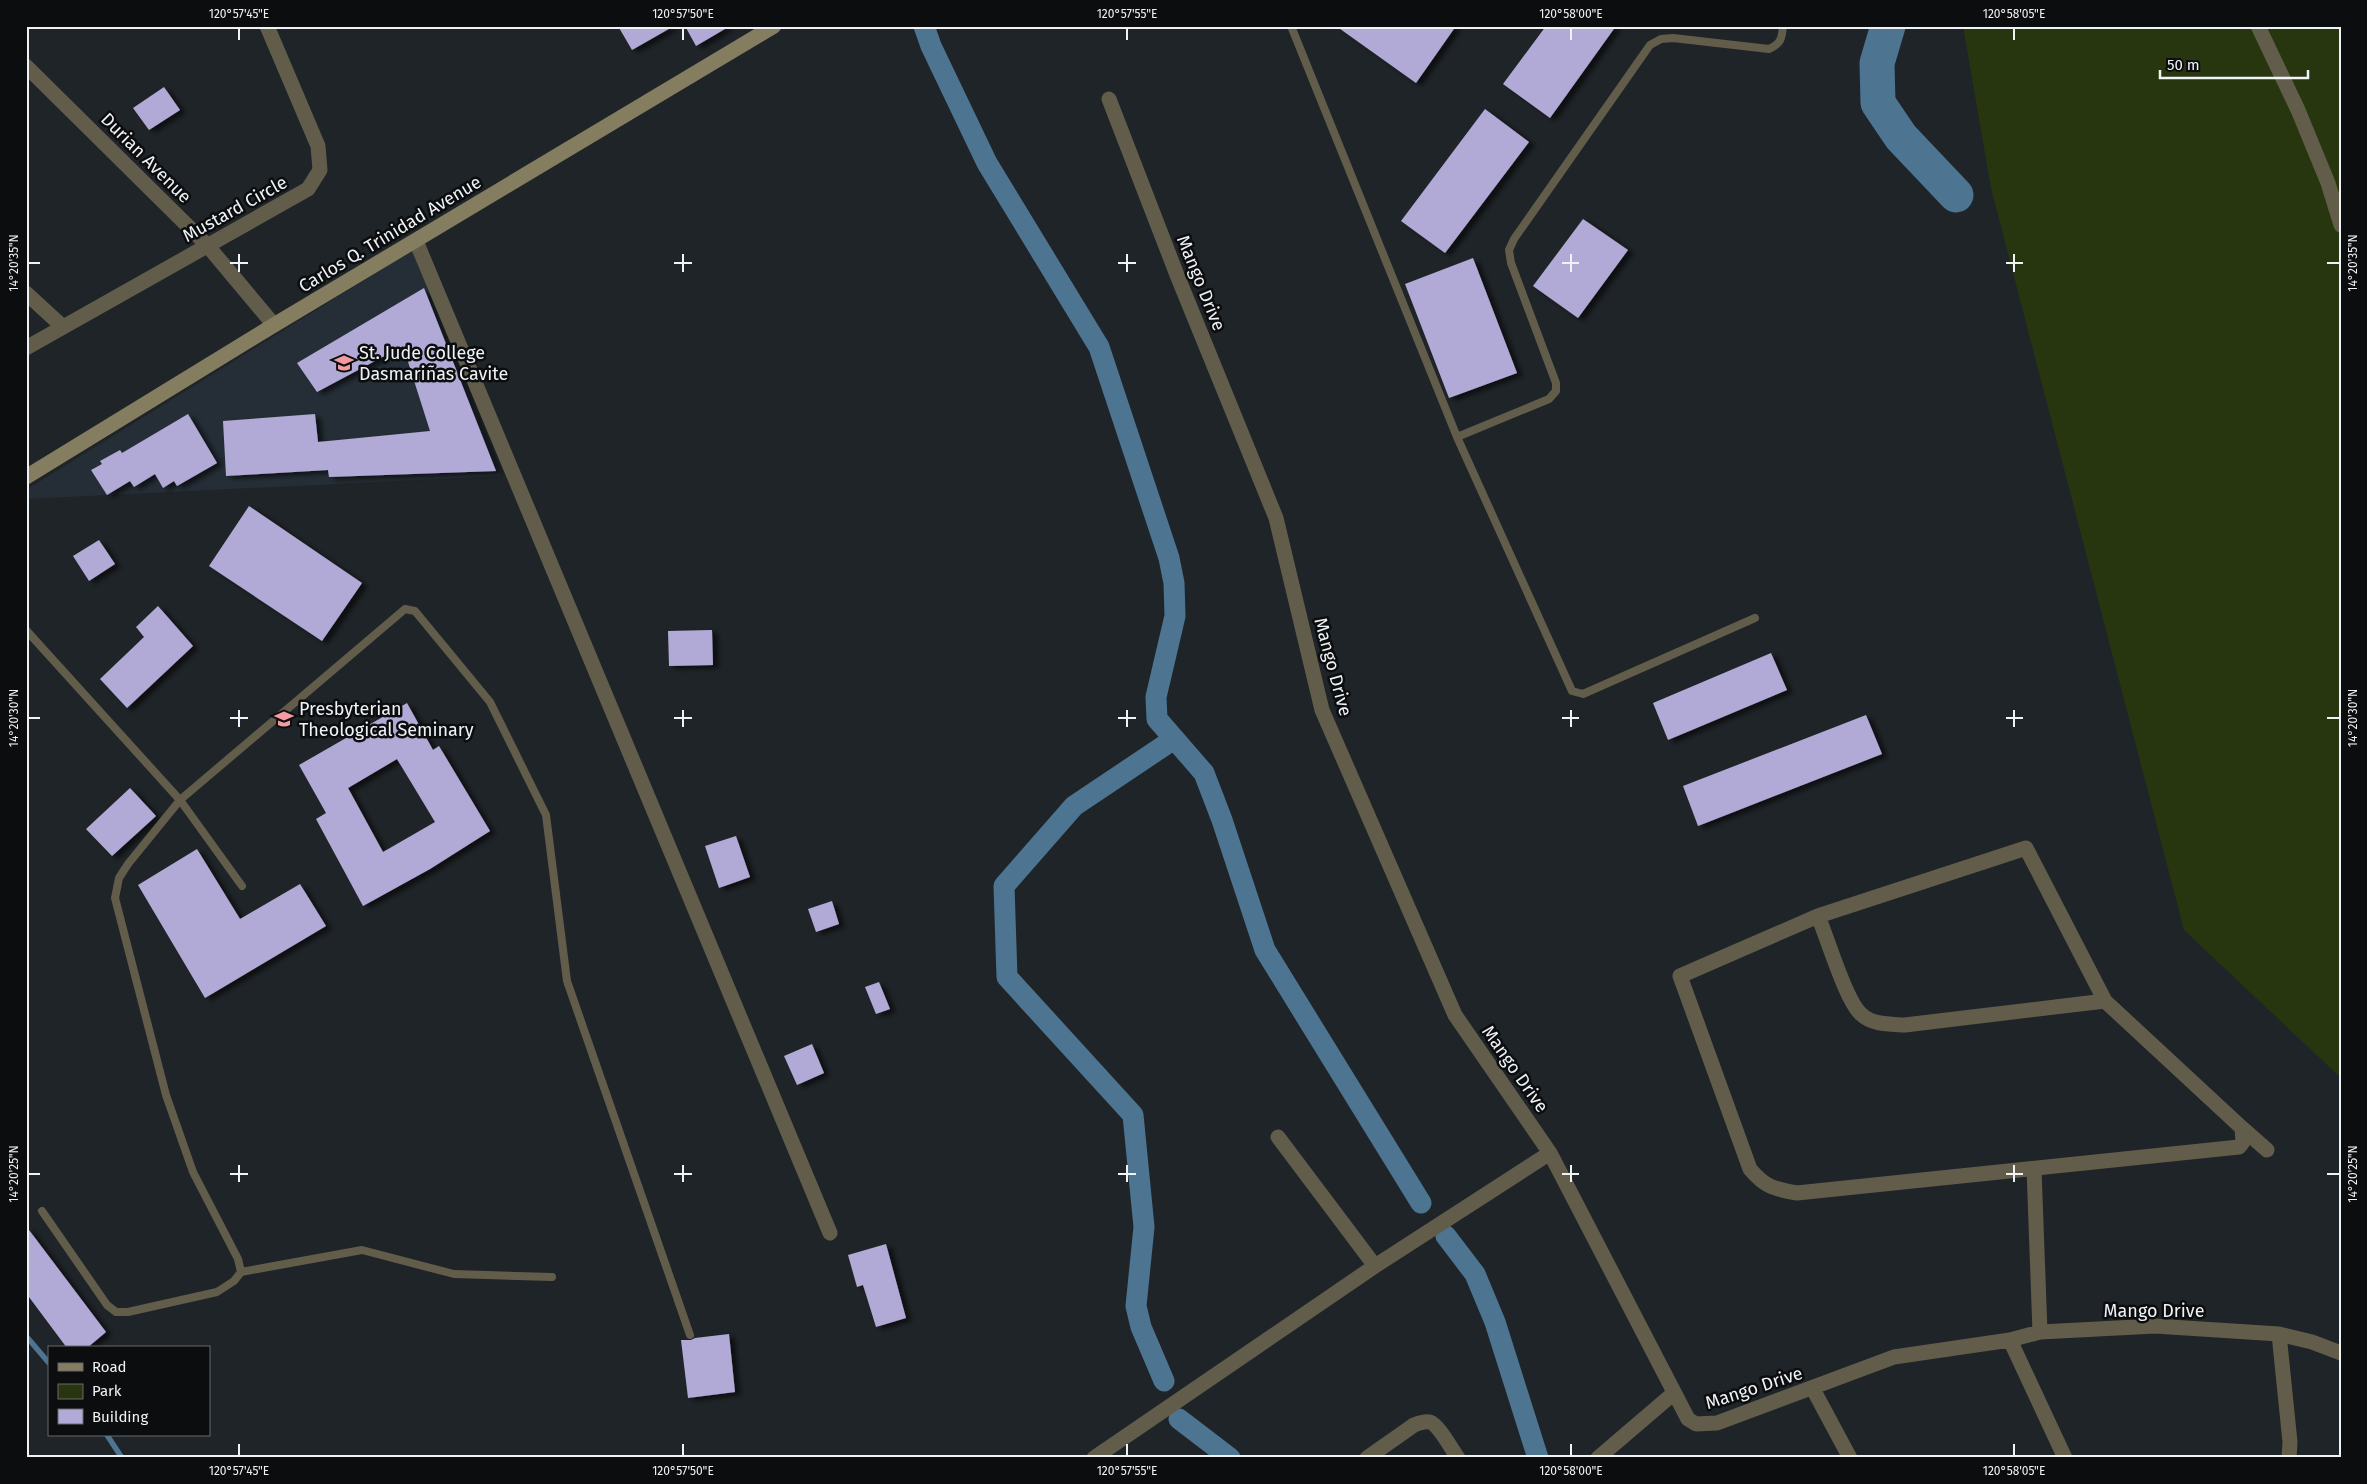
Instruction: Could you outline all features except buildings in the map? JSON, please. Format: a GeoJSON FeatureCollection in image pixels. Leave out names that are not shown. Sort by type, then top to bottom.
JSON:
{"type":"FeatureCollection","features":[{"type":"Feature","properties":{"kind":"main road","name":"Carlos Q. Trinidad Avenue"},"geometry":{"type":"LineString","coordinates":[[26,477],[274,325],[774,26]]}},
{"type":"Feature","properties":{"kind":"street","name":"Mustard Circle"},"geometry":{"type":"LineString","coordinates":[[26,348],[308,190],[320,170],[318,146],[267,26]]}},
{"type":"Feature","properties":{"kind":"street"},"geometry":{"type":"LineString","coordinates":[[2258,26],[2306,128],[2328,183],[2341,225]]}},
{"type":"Feature","properties":{"kind":"street","name":"Durian Avenue"},"geometry":{"type":"LineString","coordinates":[[26,66],[207,245],[274,325]]}},
{"type":"Feature","properties":{"kind":"street","name":"Mango Drive"},"geometry":{"type":"LineString","coordinates":[[1109,99],[1177,275],[1276,518],[1322,710],[1455,1016],[1550,1153],[1688,1419],[1696,1424],[1706,1425],[1813,1389],[1894,1357],[2010,1340],[2040,1332],[2155,1326],[2279,1334],[2312,1342],[2341,1353]]}},
{"type":"Feature","properties":{"kind":"street"},"geometry":{"type":"LineString","coordinates":[[416,241],[830,1233]]}},
{"type":"Feature","properties":{"kind":"street"},"geometry":{"type":"LineString","coordinates":[[26,293],[63,327]]}},
{"type":"Feature","properties":{"kind":"street"},"geometry":{"type":"LineString","coordinates":[[2242,1128],[2243,1142],[2239,1147],[1797,1193],[1776,1190],[1762,1182],[1750,1169],[1680,976],[1818,916],[2026,848],[2105,1001],[2267,1150]]}},
{"type":"Feature","properties":{"kind":"street"},"geometry":{"type":"LineString","coordinates":[[1818,916],[1851,1001],[1861,1015],[1879,1023],[1905,1025],[2105,1001]]}},
{"type":"Feature","properties":{"kind":"street"},"geometry":{"type":"LineString","coordinates":[[1278,1137],[1375,1266]]}},
{"type":"Feature","properties":{"kind":"street"},"geometry":{"type":"LineString","coordinates":[[1094,1458],[1375,1266],[1550,1153]]}},
{"type":"Feature","properties":{"kind":"street"},"geometry":{"type":"LineString","coordinates":[[2034,1169],[2040,1332]]}},
{"type":"Feature","properties":{"kind":"street"},"geometry":{"type":"LineString","coordinates":[[2279,1334],[2290,1442],[2289,1458]]}},
{"type":"Feature","properties":{"kind":"street"},"geometry":{"type":"LineString","coordinates":[[2010,1340],[2065,1458]]}},
{"type":"Feature","properties":{"kind":"street"},"geometry":{"type":"LineString","coordinates":[[1813,1389],[1850,1458]]}},
{"type":"Feature","properties":{"kind":"street"},"geometry":{"type":"LineString","coordinates":[[1598,1458],[1674,1393]]}},
{"type":"Feature","properties":{"kind":"street"},"geometry":{"type":"LineString","coordinates":[[1367,1458],[1414,1424],[1430,1422],[1436,1426],[1458,1458]]}},
{"type":"Feature","properties":{"kind":"lane"},"geometry":{"type":"LineString","coordinates":[[1291,26],[1457,437],[1572,691],[1583,694],[1755,618]]}},
{"type":"Feature","properties":{"kind":"lane"},"geometry":{"type":"LineString","coordinates":[[1457,437],[1549,399],[1556,391],[1556,382],[1511,263],[1509,250],[1514,239],[1650,45],[1660,39],[1673,38],[1770,49],[1778,45],[1782,39],[1783,26]]}},
{"type":"Feature","properties":{"kind":"lane"},"geometry":{"type":"LineString","coordinates":[[241,1272],[238,1259],[193,1172],[166,1096],[115,898],[119,878],[128,864],[180,800],[405,609],[416,611],[490,702],[546,814],[567,981],[690,1335]]}},
{"type":"Feature","properties":{"kind":"lane"},"geometry":{"type":"LineString","coordinates":[[26,630],[180,800],[242,886]]}},
{"type":"Feature","properties":{"kind":"lane"},"geometry":{"type":"LineString","coordinates":[[42,1211],[107,1305],[116,1312],[128,1312],[217,1292],[234,1281],[241,1272],[362,1250],[454,1274],[552,1277]]}},
{"type":"Feature","properties":{"kind":"shaded area","name":"St. Jude College Dasmariñas Cavite"},"geometry":{"type":"Polygon","coordinates":[[[413,250],[501,476],[26,499],[26,490],[413,250]]]}},
{"type":"Feature","properties":{"kind":"green space"},"geometry":{"type":"Polygon","coordinates":[[[1963,26],[2341,26],[2341,1078],[2184,930],[1991,188],[1963,26]]]}},
{"type":"Feature","properties":{"kind":"waterway"},"geometry":{"type":"LineString","coordinates":[[924,26],[931,46],[987,163],[1099,347],[1169,558],[1174,583],[1175,616],[1156,697],[1157,719],[1204,773],[1222,820],[1265,950],[1421,1203]]}},
{"type":"Feature","properties":{"kind":"waterway"},"geometry":{"type":"LineString","coordinates":[[1888,26],[1877,63],[1878,103],[1901,137],[1956,195]]}},
{"type":"Feature","properties":{"kind":"waterway"},"geometry":{"type":"LineString","coordinates":[[1164,1381],[1141,1327],[1136,1306],[1144,1227],[1133,1115],[1007,977],[1004,886],[1074,806],[1174,739]]}},
{"type":"Feature","properties":{"kind":"waterway"},"geometry":{"type":"LineString","coordinates":[[1446,1236],[1475,1274],[1495,1322],[1538,1458]]}},
{"type":"Feature","properties":{"kind":"waterway"},"geometry":{"type":"LineString","coordinates":[[26,1336],[48,1362]]}},
{"type":"Feature","properties":{"kind":"waterway"},"geometry":{"type":"LineString","coordinates":[[1179,1419],[1230,1458]]}},
{"type":"Feature","properties":{"kind":"waterway"},"geometry":{"type":"LineString","coordinates":[[108,1436],[122,1458]]}},
{"type":"Feature","properties":{"kind":"place","name":"St. Jude College Dasmariñas Cavite"},"geometry":{"type":"Point","coordinates":[344,363]}},
{"type":"Feature","properties":{"kind":"place","name":"Presbyterian Theological Seminary"},"geometry":{"type":"Point","coordinates":[284,719]}}]}
